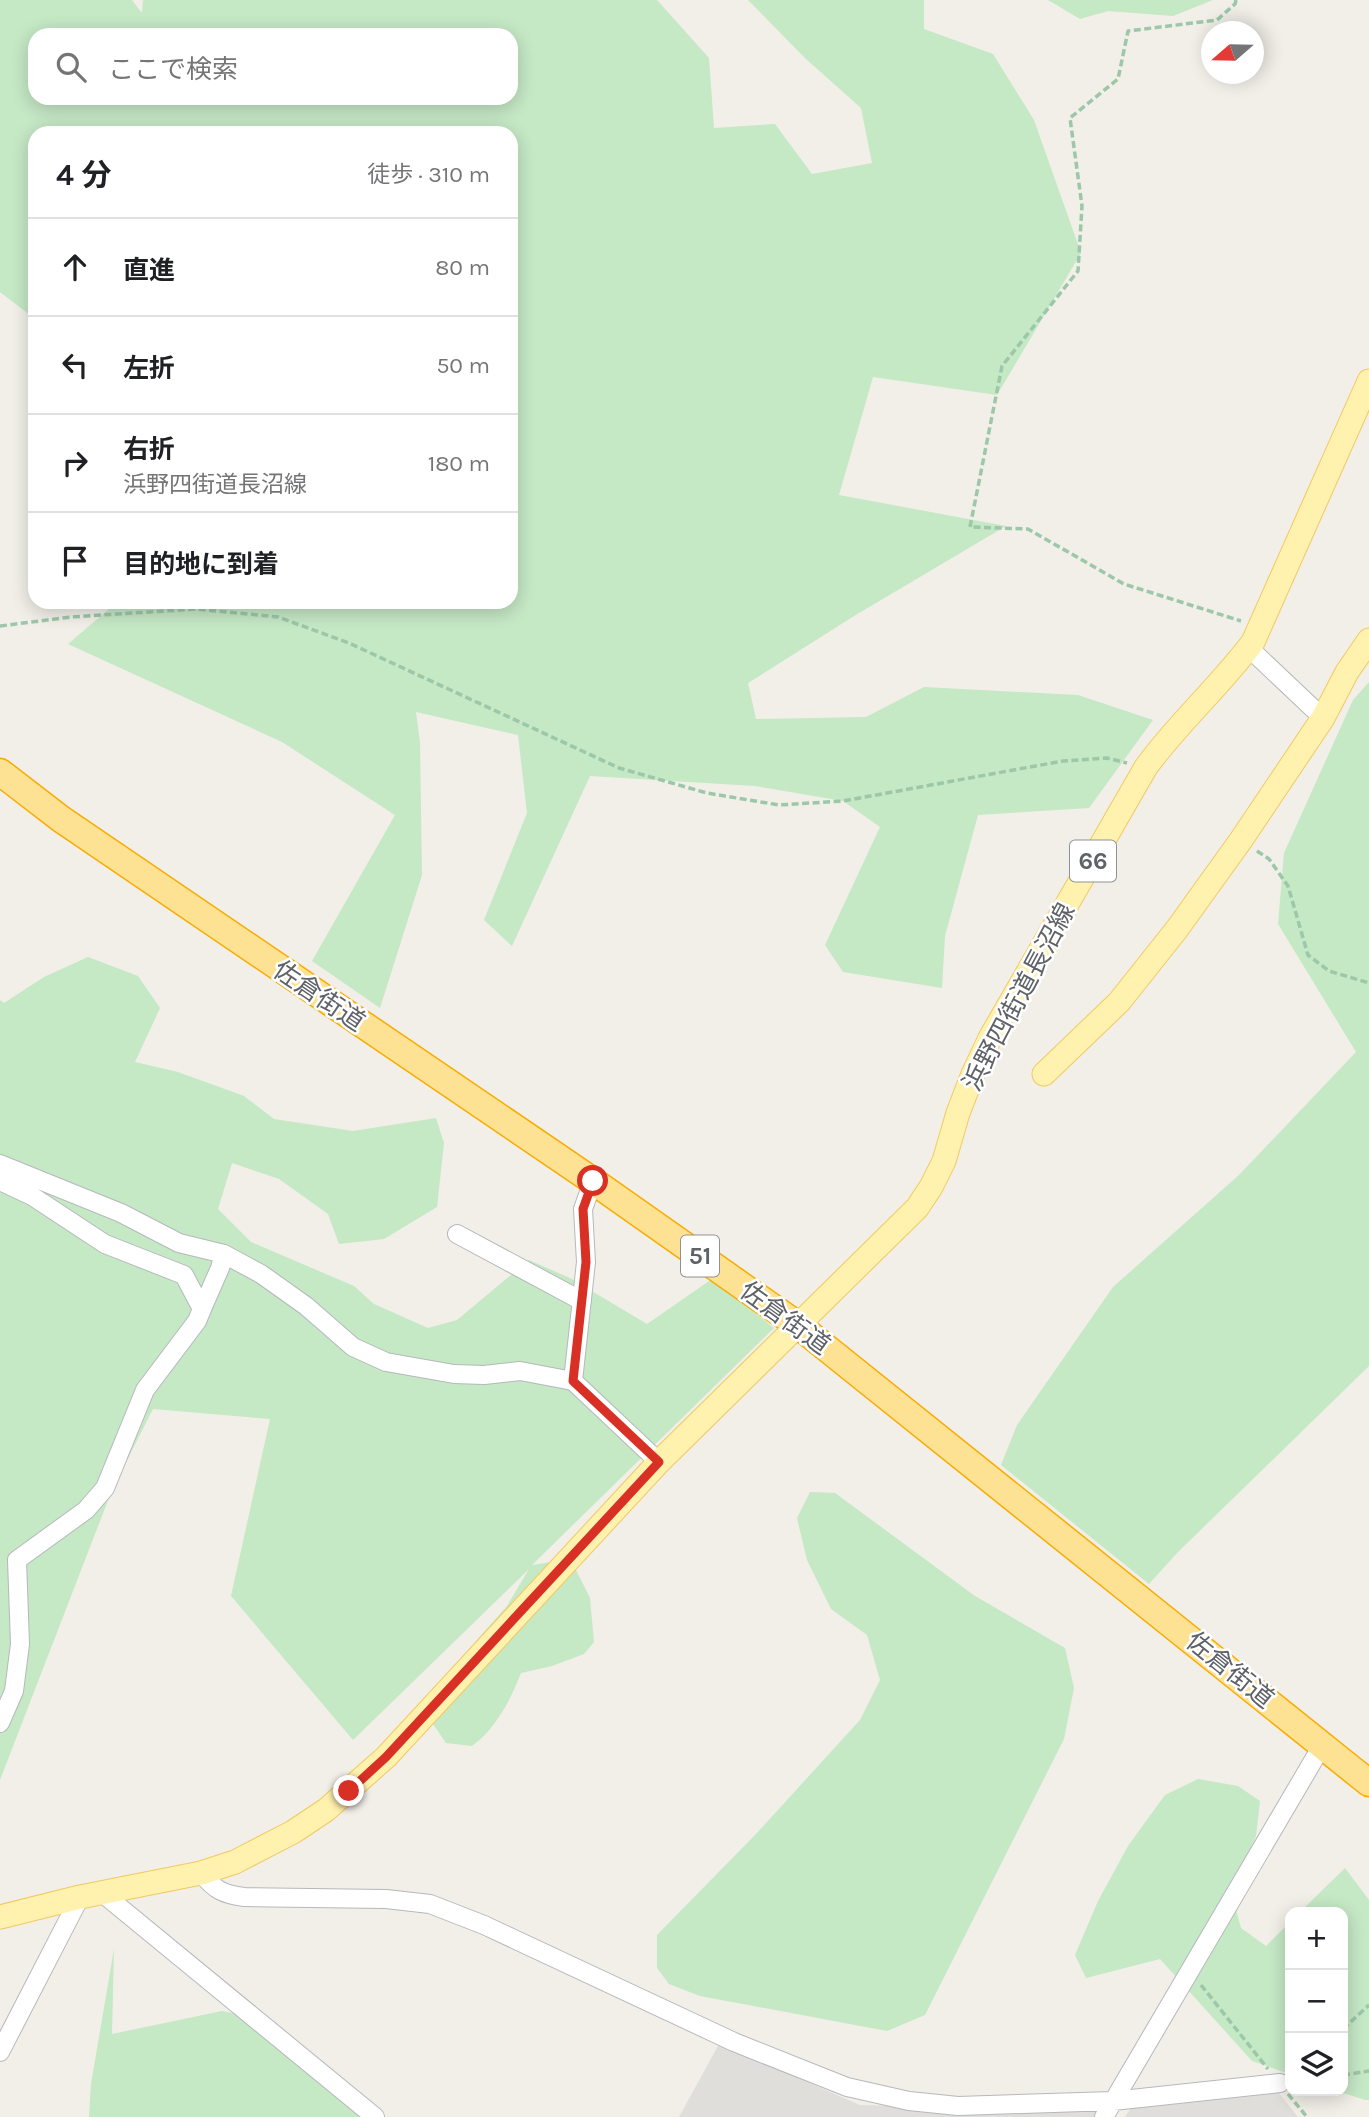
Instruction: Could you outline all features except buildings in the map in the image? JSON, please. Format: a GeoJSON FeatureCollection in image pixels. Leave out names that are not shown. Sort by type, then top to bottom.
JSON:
{"type":"FeatureCollection","features":[{"type":"Feature","properties":{"kind":"highway","name":"佐倉街道"},"geometry":{"type":"LineString","coordinates":[[0,772],[83,834],[593,1181],[799,1326],[1369,1783]]}},
{"type":"Feature","properties":{"kind":"main road","name":"浜野四街道長沼線"},"geometry":{"type":"LineString","coordinates":[[0,1917],[201,1873],[235,1862],[285,1837],[326,1810],[386,1757],[659,1462],[917,1208],[944,1161],[958,1113],[990,1038],[1146,767],[1249,648],[1369,381]]}},
{"type":"Feature","properties":{"kind":"main road"},"geometry":{"type":"LineString","coordinates":[[1044,1074],[1119,1002],[1177,929],[1323,718],[1369,640]]}},
{"type":"Feature","properties":{"kind":"street"},"geometry":{"type":"LineString","coordinates":[[1249,648],[1323,718]]}},
{"type":"Feature","properties":{"kind":"street"},"geometry":{"type":"LineString","coordinates":[[0,1164],[121,1213],[179,1243],[224,1254],[261,1274],[306,1306],[353,1347],[386,1362],[454,1374],[484,1375],[520,1371],[573,1381],[659,1462]]}},
{"type":"Feature","properties":{"kind":"street"},"geometry":{"type":"LineString","coordinates":[[0,1181],[33,1196],[105,1244],[184,1275],[202,1309]]}},
{"type":"Feature","properties":{"kind":"street"},"geometry":{"type":"LineString","coordinates":[[573,1381],[586,1262],[583,1209],[593,1181]]}},
{"type":"Feature","properties":{"kind":"street"},"geometry":{"type":"LineString","coordinates":[[457,1234],[582,1301]]}},
{"type":"Feature","properties":{"kind":"street"},"geometry":{"type":"LineString","coordinates":[[0,1723],[14,1691],[20,1644],[17,1560],[86,1510],[105,1488],[145,1390],[197,1321],[224,1254]]}},
{"type":"Feature","properties":{"kind":"street"},"geometry":{"type":"LineString","coordinates":[[1104,2117],[1323,1744]]}},
{"type":"Feature","properties":{"kind":"street"},"geometry":{"type":"LineString","coordinates":[[201,1873],[211,1885],[225,1894],[244,1897],[386,1899],[430,1904],[484,1925],[734,2042],[847,2087],[909,2101],[958,2106],[1113,2101],[1280,2083]]}},
{"type":"Feature","properties":{"kind":"street"},"geometry":{"type":"LineString","coordinates":[[0,2052],[91,1895],[374,2117]]}},
{"type":"Feature","properties":{"kind":"path"},"geometry":{"type":"LineString","coordinates":[[1236,0],[1235,4],[1217,19],[1128,31],[1118,79],[1070,118],[1082,206],[1077,271],[1002,366],[971,527],[1028,529],[1124,584],[1260,627]]}},
{"type":"Feature","properties":{"kind":"path"},"geometry":{"type":"LineString","coordinates":[[0,626],[71,617],[196,609],[278,617],[349,643],[619,768],[707,793],[779,805],[843,802],[1063,761],[1107,758],[1146,767]]}},
{"type":"Feature","properties":{"kind":"path"},"geometry":{"type":"LineString","coordinates":[[1241,840],[1269,859],[1288,886],[1308,955],[1329,971],[1369,983]]}},
{"type":"Feature","properties":{"kind":"path"},"geometry":{"type":"LineString","coordinates":[[1190,1971],[1307,2117]]}},
{"type":"Feature","properties":{"kind":"path"},"geometry":{"type":"LineString","coordinates":[[1348,2024],[1369,2005]]}},
{"type":"Feature","properties":{"kind":"path"},"geometry":{"type":"LineString","coordinates":[[1348,2074],[1369,2071]]}},
{"type":"Feature","properties":{"kind":"shaded area"},"geometry":{"type":"Polygon","coordinates":[[[719,2044],[860,2105],[1098,2111],[1095,2117],[679,2117],[719,2044]]]}},
{"type":"Feature","properties":{"kind":"shaded area"},"geometry":{"type":"Polygon","coordinates":[[[1279,2093],[1298,2117],[1125,2117],[1130,2109],[1279,2093]]]}},
{"type":"Feature","properties":{"kind":"green space"},"geometry":{"type":"Polygon","coordinates":[[[0,0],[132,0],[142,13],[143,0],[657,0],[709,58],[714,128],[775,124],[812,174],[872,163],[861,108],[806,59],[748,0],[924,0],[924,29],[993,54],[1034,120],[1081,253],[997,395],[873,377],[839,495],[1006,526],[854,616],[748,683],[756,719],[866,717],[924,687],[1078,695],[1153,720],[1089,808],[978,815],[945,936],[942,988],[843,972],[825,945],[880,827],[843,801],[755,786],[590,776],[512,946],[484,920],[527,813],[518,735],[416,712],[420,743],[422,875],[380,1008],[312,961],[395,815],[282,742],[68,644],[109,609],[518,609],[518,126],[28,126],[28,314],[0,292],[0,0]]]}},
{"type":"Feature","properties":{"kind":"green space"},"geometry":{"type":"Polygon","coordinates":[[[1048,0],[1213,0],[1173,16],[1108,11],[1080,19],[1048,0]]]}},
{"type":"Feature","properties":{"kind":"green space"},"geometry":{"type":"Polygon","coordinates":[[[1369,682],[1369,1366],[1178,1552],[1149,1584],[1001,1465],[1017,1425],[1113,1287],[1239,1175],[1356,1052],[1278,924],[1284,853],[1353,700],[1369,682]]]}},
{"type":"Feature","properties":{"kind":"green space"},"geometry":{"type":"Polygon","coordinates":[[[88,957],[138,976],[160,1008],[135,1062],[178,1072],[244,1096],[274,1119],[353,1131],[436,1118],[444,1143],[437,1207],[384,1239],[339,1244],[328,1214],[279,1179],[232,1163],[218,1209],[251,1242],[354,1286],[374,1304],[428,1328],[457,1320],[529,1260],[570,1278],[647,1324],[712,1279],[774,1328],[532,1565],[552,1562],[575,1568],[590,1598],[594,1642],[584,1654],[552,1666],[521,1673],[501,1713],[481,1739],[472,1746],[446,1743],[427,1715],[438,1690],[507,1606],[529,1569],[353,1740],[231,1596],[270,1419],[153,1409],[112,1490],[0,1780],[0,1000],[4,1003],[44,977],[88,957]]]}},
{"type":"Feature","properties":{"kind":"green space"},"geometry":{"type":"Polygon","coordinates":[[[810,1492],[835,1493],[975,1596],[1065,1648],[1074,1688],[1064,1739],[925,2015],[887,2031],[700,1996],[669,1984],[657,1968],[657,1935],[756,1834],[860,1720],[880,1680],[867,1635],[831,1609],[807,1560],[797,1518],[810,1492]]]}},
{"type":"Feature","properties":{"kind":"green space"},"geometry":{"type":"Polygon","coordinates":[[[1198,1779],[1238,1786],[1260,1801],[1256,1836],[1238,1876],[1235,1906],[1241,1928],[1266,1946],[1285,1927],[1285,2072],[1252,2061],[1160,1959],[1086,1978],[1075,1955],[1098,1901],[1128,1846],[1165,1795],[1198,1779]]]}},
{"type":"Feature","properties":{"kind":"green space"},"geometry":{"type":"Polygon","coordinates":[[[1345,1868],[1369,1900],[1369,2100],[1348,2095],[1348,1907],[1305,1907],[1345,1868]]]}},
{"type":"Feature","properties":{"kind":"green space"},"geometry":{"type":"Polygon","coordinates":[[[114,1949],[112,2034],[222,2011],[275,2022],[367,2117],[89,2117],[91,2084],[114,1949]]]}},
{"type":"Feature","properties":{"kind":"route"},"geometry":{"type":"LineString","coordinates":[[349,1791],[386,1757],[659,1462],[573,1381],[586,1262],[583,1209],[593,1181]]}}]}
